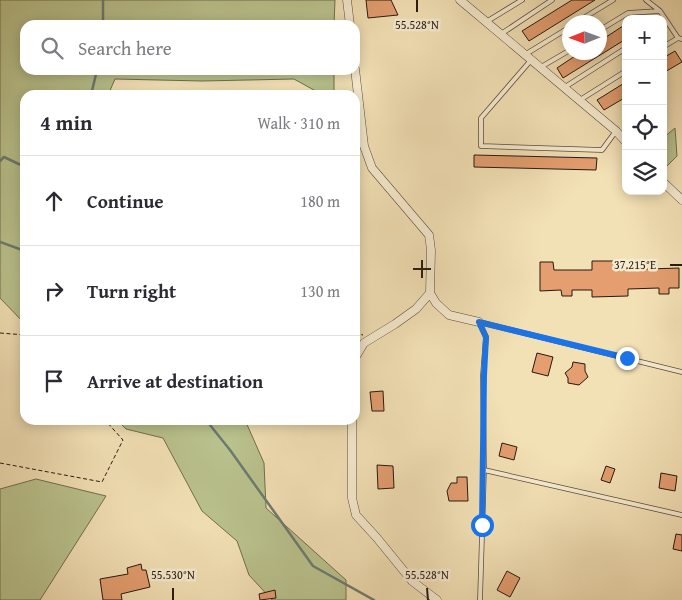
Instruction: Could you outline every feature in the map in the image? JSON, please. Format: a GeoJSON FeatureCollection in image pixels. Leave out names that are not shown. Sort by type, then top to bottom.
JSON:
{"type":"FeatureCollection","features":[{"type":"Feature","properties":{"kind":"street"},"geometry":{"type":"LineString","coordinates":[[347,0],[349,20]]}},
{"type":"Feature","properties":{"kind":"street"},"geometry":{"type":"LineString","coordinates":[[460,0],[565,87],[622,138]]}},
{"type":"Feature","properties":{"kind":"street"},"geometry":{"type":"LineString","coordinates":[[356,75],[357,90]]}},
{"type":"Feature","properties":{"kind":"street"},"geometry":{"type":"LineString","coordinates":[[360,112],[364,146],[372,168],[429,234],[432,250],[430,293],[436,303],[448,314],[479,322]]}},
{"type":"Feature","properties":{"kind":"street"},"geometry":{"type":"LineString","coordinates":[[667,186],[682,200]]}},
{"type":"Feature","properties":{"kind":"street"},"geometry":{"type":"LineString","coordinates":[[360,349],[364,342],[416,309],[430,293]]}},
{"type":"Feature","properties":{"kind":"street"},"geometry":{"type":"LineString","coordinates":[[352,425],[352,498],[356,515],[412,581],[438,600]]}},
{"type":"Feature","properties":{"kind":"lane"},"geometry":{"type":"LineString","coordinates":[[486,22],[522,0]]}},
{"type":"Feature","properties":{"kind":"lane"},"geometry":{"type":"LineString","coordinates":[[501,34],[552,0]]}},
{"type":"Feature","properties":{"kind":"lane"},"geometry":{"type":"LineString","coordinates":[[588,15],[613,0]]}},
{"type":"Feature","properties":{"kind":"lane"},"geometry":{"type":"LineString","coordinates":[[646,0],[660,11],[662,15]]}},
{"type":"Feature","properties":{"kind":"lane"},"geometry":{"type":"LineString","coordinates":[[607,26],[628,12],[660,11]]}},
{"type":"Feature","properties":{"kind":"lane"},"geometry":{"type":"LineString","coordinates":[[667,24],[680,38],[667,45]]}},
{"type":"Feature","properties":{"kind":"lane"},"geometry":{"type":"LineString","coordinates":[[562,33],[529,57],[481,118],[481,146],[602,150],[616,131]]}},
{"type":"Feature","properties":{"kind":"lane"},"geometry":{"type":"LineString","coordinates":[[565,87],[622,51]]}},
{"type":"Feature","properties":{"kind":"lane"},"geometry":{"type":"LineString","coordinates":[[542,68],[562,55]]}},
{"type":"Feature","properties":{"kind":"lane"},"geometry":{"type":"LineString","coordinates":[[580,100],[622,74]]}},
{"type":"Feature","properties":{"kind":"lane"},"geometry":{"type":"LineString","coordinates":[[479,322],[682,372]]}},
{"type":"Feature","properties":{"kind":"lane"},"geometry":{"type":"LineString","coordinates":[[479,322],[486,337],[480,600]]}},
{"type":"Feature","properties":{"kind":"lane"},"geometry":{"type":"LineString","coordinates":[[484,470],[682,515]]}},
{"type":"Feature","properties":{"kind":"path"},"geometry":{"type":"LineString","coordinates":[[0,333],[20,335]]}},
{"type":"Feature","properties":{"kind":"path"},"geometry":{"type":"LineString","coordinates":[[0,463],[102,482],[123,440],[110,425]]}},
{"type":"Feature","properties":{"kind":"green space"},"geometry":{"type":"Polygon","coordinates":[[[0,0],[335,0],[334,20],[20,20],[20,75],[334,75],[334,90],[314,90],[294,79],[202,81],[115,79],[110,90],[20,90],[20,319],[0,298],[0,0]]]}},
{"type":"Feature","properties":{"kind":"green space"},"geometry":{"type":"Polygon","coordinates":[[[675,128],[677,156],[667,166],[667,150],[667,135],[675,128]]]}},
{"type":"Feature","properties":{"kind":"green space"},"geometry":{"type":"Polygon","coordinates":[[[122,425],[247,425],[264,463],[266,508],[346,580],[346,600],[272,600],[249,575],[237,541],[202,511],[163,438],[126,429],[122,425]]]}},
{"type":"Feature","properties":{"kind":"green space"},"geometry":{"type":"Polygon","coordinates":[[[36,479],[106,496],[40,600],[0,600],[0,489],[36,479]]]}},
{"type":"Feature","properties":{"kind":"building"},"geometry":{"type":"Polygon","coordinates":[[[366,0],[391,0],[398,15],[368,18],[366,0]]]}},
{"type":"Feature","properties":{"kind":"building"},"geometry":{"type":"Polygon","coordinates":[[[572,0],[595,0],[571,15],[562,15],[562,20],[529,41],[522,31],[572,0]]]}},
{"type":"Feature","properties":{"kind":"building"},"geometry":{"type":"Polygon","coordinates":[[[622,27],[622,41],[607,51],[607,36],[622,27]]]}},
{"type":"Feature","properties":{"kind":"building"},"geometry":{"type":"Polygon","coordinates":[[[675,51],[682,62],[667,71],[667,56],[675,51]]]}},
{"type":"Feature","properties":{"kind":"building"},"geometry":{"type":"Polygon","coordinates":[[[569,60],[592,60],[563,78],[557,68],[569,60]]]}},
{"type":"Feature","properties":{"kind":"building"},"geometry":{"type":"Polygon","coordinates":[[[622,84],[622,99],[604,110],[597,100],[622,84]]]}},
{"type":"Feature","properties":{"kind":"building"},"geometry":{"type":"Polygon","coordinates":[[[474,155],[597,158],[596,170],[474,167],[474,155]]]}},
{"type":"Feature","properties":{"kind":"building"},"geometry":{"type":"Polygon","coordinates":[[[592,261],[617,261],[617,270],[679,268],[679,288],[669,288],[669,294],[659,294],[659,288],[628,289],[628,296],[592,297],[592,290],[572,290],[572,296],[562,296],[561,290],[540,291],[540,262],[553,262],[554,270],[592,270],[592,261]]]}},
{"type":"Feature","properties":{"kind":"building"},"geometry":{"type":"Polygon","coordinates":[[[537,353],[553,357],[548,376],[532,372],[537,353]]]}},
{"type":"Feature","properties":{"kind":"building"},"geometry":{"type":"Polygon","coordinates":[[[573,362],[585,364],[585,371],[588,377],[579,385],[568,383],[565,373],[572,367],[573,362]]]}},
{"type":"Feature","properties":{"kind":"building"},"geometry":{"type":"Polygon","coordinates":[[[383,391],[384,411],[372,411],[370,392],[383,391]]]}},
{"type":"Feature","properties":{"kind":"building"},"geometry":{"type":"Polygon","coordinates":[[[502,443],[517,447],[514,460],[499,456],[502,443]]]}},
{"type":"Feature","properties":{"kind":"building"},"geometry":{"type":"Polygon","coordinates":[[[377,465],[393,466],[394,488],[378,489],[377,465]]]}},
{"type":"Feature","properties":{"kind":"building"},"geometry":{"type":"Polygon","coordinates":[[[606,466],[615,469],[610,483],[601,480],[606,466]]]}},
{"type":"Feature","properties":{"kind":"building"},"geometry":{"type":"Polygon","coordinates":[[[661,473],[677,476],[675,491],[659,488],[661,473]]]}},
{"type":"Feature","properties":{"kind":"building"},"geometry":{"type":"Polygon","coordinates":[[[457,477],[467,477],[468,501],[449,501],[447,491],[451,483],[457,483],[457,477]]]}},
{"type":"Feature","properties":{"kind":"building"},"geometry":{"type":"Polygon","coordinates":[[[676,534],[682,535],[682,551],[673,549],[676,534]]]}},
{"type":"Feature","properties":{"kind":"building"},"geometry":{"type":"Polygon","coordinates":[[[141,564],[142,570],[146,570],[150,587],[121,594],[122,600],[103,600],[100,579],[128,574],[127,568],[141,564]]]}},
{"type":"Feature","properties":{"kind":"building"},"geometry":{"type":"Polygon","coordinates":[[[507,571],[520,578],[510,597],[497,590],[507,571]]]}},
{"type":"Feature","properties":{"kind":"building"},"geometry":{"type":"Polygon","coordinates":[[[275,590],[276,598],[260,600],[259,594],[275,590]]]}},
{"type":"Feature","properties":{"kind":"waterway"},"geometry":{"type":"LineString","coordinates":[[103,0],[103,20]]}},
{"type":"Feature","properties":{"kind":"waterway"},"geometry":{"type":"LineString","coordinates":[[92,90],[96,75]]}},
{"type":"Feature","properties":{"kind":"waterway"},"geometry":{"type":"LineString","coordinates":[[0,161],[4,157],[20,165]]}},
{"type":"Feature","properties":{"kind":"waterway"},"geometry":{"type":"LineString","coordinates":[[0,242],[20,249]]}},
{"type":"Feature","properties":{"kind":"waterway"},"geometry":{"type":"LineString","coordinates":[[210,425],[313,566],[374,600]]}},
{"type":"Feature","properties":{"kind":"route"},"geometry":{"type":"LineString","coordinates":[[482,525],[486,337],[479,322],[627,358]]}}]}
